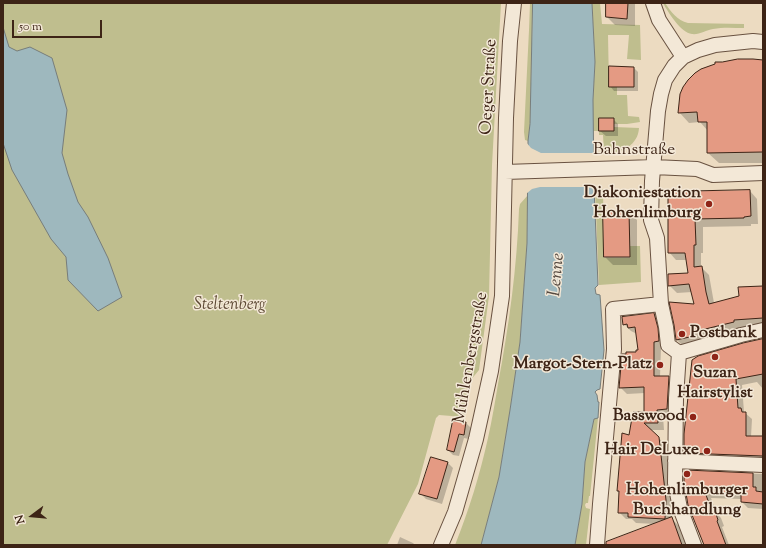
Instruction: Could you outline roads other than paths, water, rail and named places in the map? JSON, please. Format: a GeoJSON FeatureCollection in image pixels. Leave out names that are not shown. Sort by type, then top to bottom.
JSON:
{"type":"FeatureCollection","features":[{"type":"Feature","properties":{"kind":"street","name":"Oeger Straße"},"geometry":{"type":"LineString","coordinates":[[511,172],[508,87],[510,41],[514,3]]}},
{"type":"Feature","properties":{"kind":"street"},"geometry":{"type":"LineString","coordinates":[[653,3],[659,20],[683,57]]}},
{"type":"Feature","properties":{"kind":"street"},"geometry":{"type":"LineString","coordinates":[[758,42],[715,45],[698,50],[683,57],[674,66],[665,80],[658,111],[652,181],[651,220],[657,238],[661,304],[668,345],[670,347],[679,353],[763,330]]}},
{"type":"Feature","properties":{"kind":"street","name":"Bahnstraße"},"geometry":{"type":"LineString","coordinates":[[511,172],[654,167],[697,169],[713,174],[763,174]]}},
{"type":"Feature","properties":{"kind":"street","name":"Mühlenbergstraße"},"geometry":{"type":"LineString","coordinates":[[441,545],[455,512],[474,446],[490,371],[502,296],[511,172]]}},
{"type":"Feature","properties":{"kind":"street"},"geometry":{"type":"LineString","coordinates":[[597,545],[614,349],[613,309],[661,304]]}},
{"type":"Feature","properties":{"kind":"street"},"geometry":{"type":"LineString","coordinates":[[679,353],[676,398],[675,483],[680,508],[694,545]]}},
{"type":"Feature","properties":{"kind":"street"},"geometry":{"type":"LineString","coordinates":[[675,461],[763,465]]}},
{"type":"Feature","properties":{"kind":"water","name":"Lenne"},"geometry":{"type":"Polygon","coordinates":[[[533,3],[592,3],[595,62],[593,100],[594,187],[598,285],[595,288],[596,294],[600,295],[604,350],[600,389],[595,392],[599,402],[598,418],[594,419],[585,462],[582,504],[575,545],[481,545],[499,477],[520,342],[527,243],[528,141],[530,124],[533,3]]]}},
{"type":"Feature","properties":{"kind":"water"},"geometry":{"type":"Polygon","coordinates":[[[3,27],[9,47],[17,51],[30,47],[52,58],[67,110],[62,153],[68,174],[78,202],[88,217],[108,258],[122,297],[98,311],[68,280],[66,257],[51,239],[12,170],[3,143],[3,27]]]}},
{"type":"Feature","properties":{"kind":"place","name":"Diakoniestation Hohenlimburg"},"geometry":{"type":"Point","coordinates":[709,204]}},
{"type":"Feature","properties":{"kind":"place","name":"Postbank"},"geometry":{"type":"Point","coordinates":[682,334]}},
{"type":"Feature","properties":{"kind":"place","name":"Suzan Hairstylist"},"geometry":{"type":"Point","coordinates":[715,357]}},
{"type":"Feature","properties":{"kind":"place","name":"Margot-Stern-Platz"},"geometry":{"type":"Point","coordinates":[660,365]}},
{"type":"Feature","properties":{"kind":"place","name":"Basswood"},"geometry":{"type":"Point","coordinates":[693,417]}},
{"type":"Feature","properties":{"kind":"place","name":"Hair DeLuxe"},"geometry":{"type":"Point","coordinates":[707,451]}},
{"type":"Feature","properties":{"kind":"place","name":"Hohenlimburger Buchhandlung"},"geometry":{"type":"Point","coordinates":[687,474]}},
{"type":"Feature","properties":{"kind":"park label","name":"Steltenberg"},"geometry":{"type":"Point","coordinates":[230,306]}}]}
